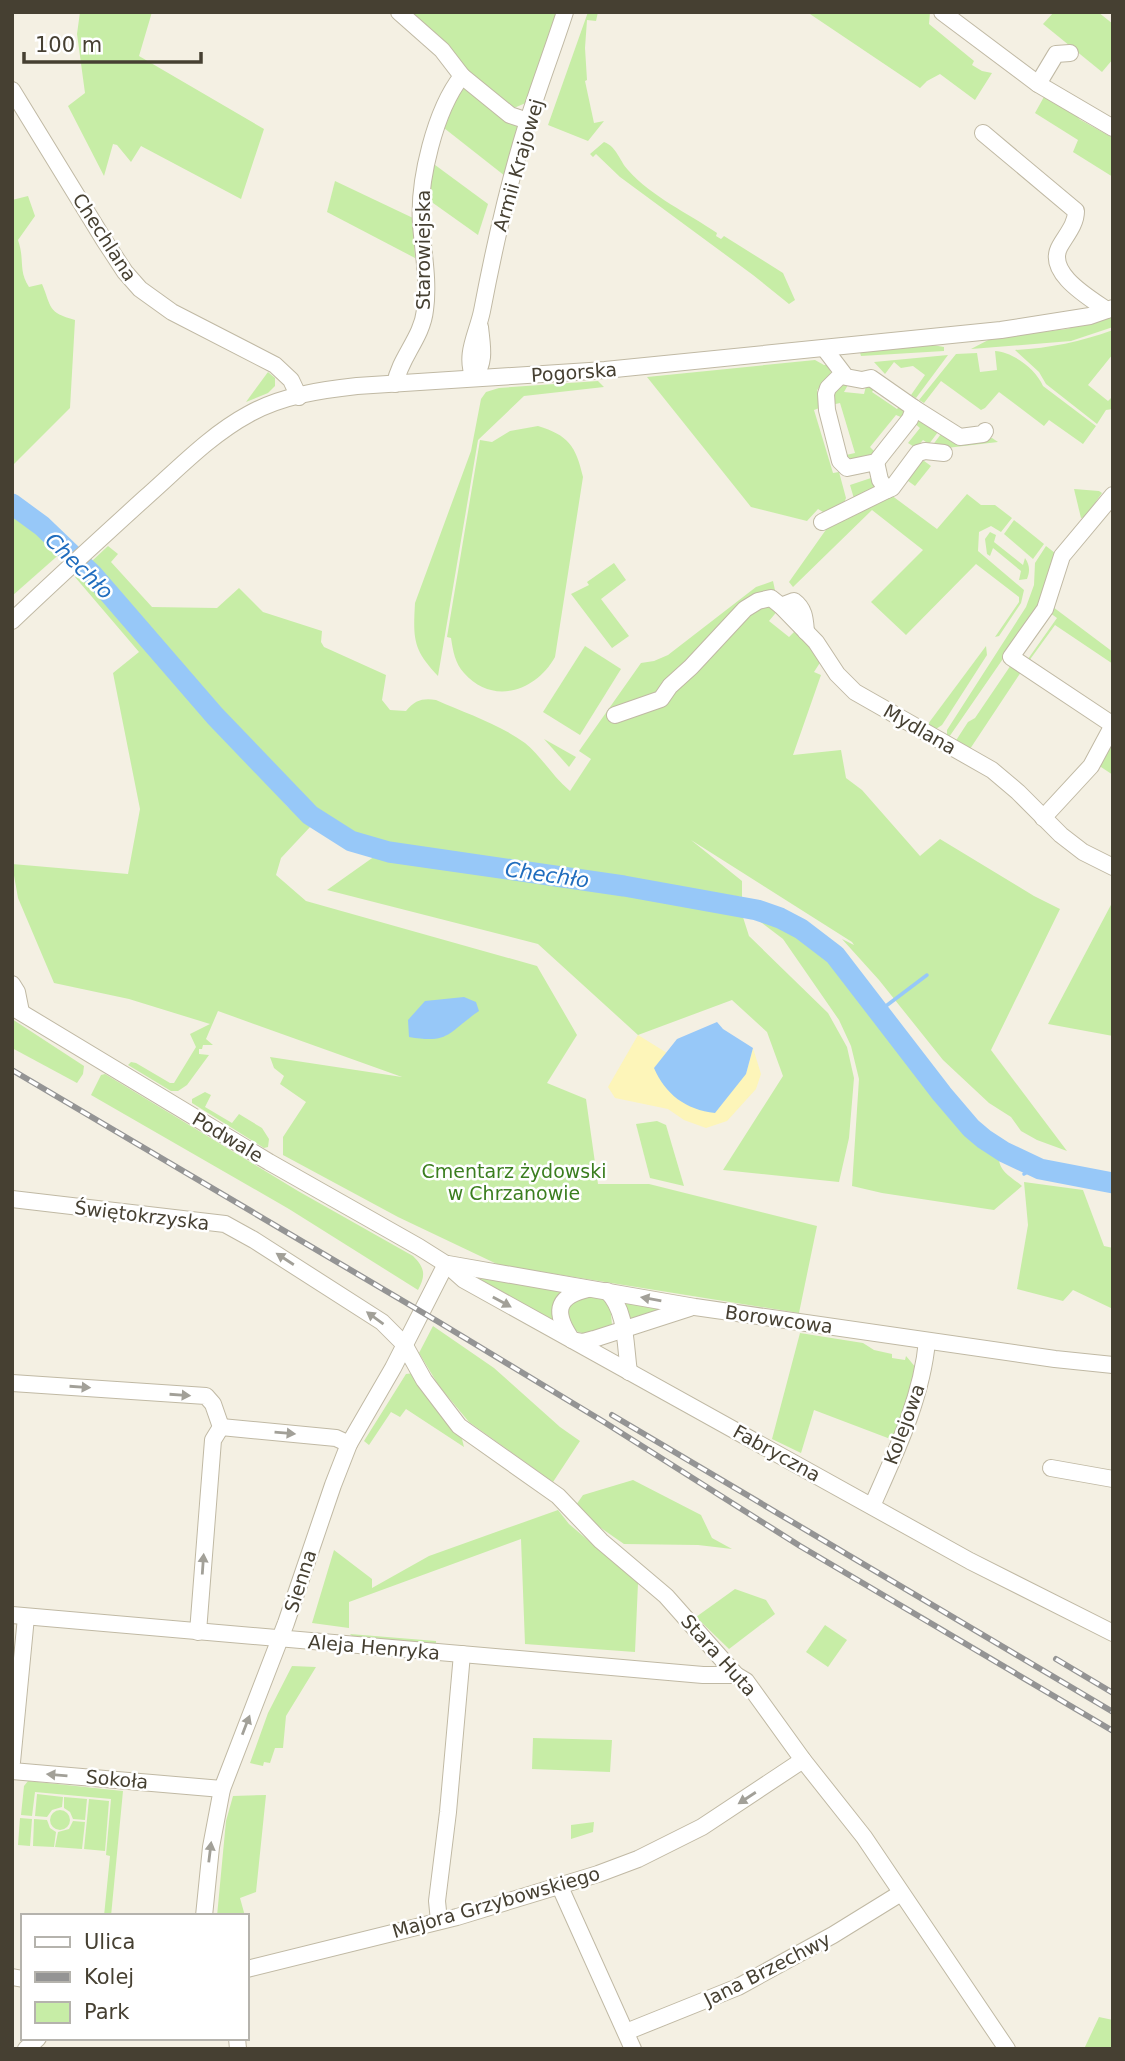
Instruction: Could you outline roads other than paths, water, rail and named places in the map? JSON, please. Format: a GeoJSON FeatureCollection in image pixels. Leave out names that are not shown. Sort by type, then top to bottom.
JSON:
{"type":"FeatureCollection","features":[{"type":"Feature","properties":{"kind":"street"},"geometry":{"type":"LineString","coordinates":[[399,12],[442,50],[462,76],[510,115],[528,121]]}},
{"type":"Feature","properties":{"kind":"street","name":"Armii Krajowej"},"geometry":{"type":"LineString","coordinates":[[474,378],[482,366],[480,321],[495,244],[528,121],[565,12]]}},
{"type":"Feature","properties":{"kind":"street"},"geometry":{"type":"LineString","coordinates":[[942,12],[1038,84],[1113,128]]}},
{"type":"Feature","properties":{"kind":"street"},"geometry":{"type":"LineString","coordinates":[[1038,84],[1056,54],[1070,53]]}},
{"type":"Feature","properties":{"kind":"street","name":"Starowiejska"},"geometry":{"type":"LineString","coordinates":[[395,384],[400,364],[415,341],[425,312],[427,290],[421,192],[428,156],[451,91],[462,76]]}},
{"type":"Feature","properties":{"kind":"street","name":"Chechlana"},"geometry":{"type":"LineString","coordinates":[[12,90],[104,240],[140,289],[172,312],[275,365],[291,380],[299,397]]}},
{"type":"Feature","properties":{"kind":"street"},"geometry":{"type":"LineString","coordinates":[[983,133],[1076,211],[1072,227],[1058,250],[1056,263],[1062,274],[1110,309]]}},
{"type":"Feature","properties":{"kind":"street","name":"Pogorska"},"geometry":{"type":"LineString","coordinates":[[12,621],[61,573],[217,435],[250,414],[285,400],[324,390],[605,370],[1001,330],[1071,319],[1110,309]]}},
{"type":"Feature","properties":{"kind":"street"},"geometry":{"type":"LineString","coordinates":[[824,348],[842,374],[848,378],[871,378],[878,381],[914,408],[961,437],[974,436],[985,431]]}},
{"type":"Feature","properties":{"kind":"street"},"geometry":{"type":"LineString","coordinates":[[842,374],[828,388],[826,394],[827,410],[841,461],[847,468],[876,462],[910,419],[914,408]]}},
{"type":"Feature","properties":{"kind":"street"},"geometry":{"type":"LineString","coordinates":[[822,522],[892,488],[918,453],[944,453]]}},
{"type":"Feature","properties":{"kind":"street"},"geometry":{"type":"LineString","coordinates":[[876,462],[880,480],[887,490]]}},
{"type":"Feature","properties":{"kind":"street"},"geometry":{"type":"LineString","coordinates":[[1043,818],[1091,766],[1113,725],[1011,657],[1045,609],[1062,556],[1109,507]]}},
{"type":"Feature","properties":{"kind":"street","name":"Mydlana"},"geometry":{"type":"LineString","coordinates":[[615,715],[662,699],[670,686],[745,609],[758,601],[771,598],[781,606],[794,601],[800,606],[805,617],[806,632],[816,642],[837,674],[855,692],[992,770],[1083,852],[1113,867]]}},
{"type":"Feature","properties":{"kind":"street"},"geometry":{"type":"LineString","coordinates":[[12,984],[17,992],[17,1010]]}},
{"type":"Feature","properties":{"kind":"street","name":"Podwale"},"geometry":{"type":"LineString","coordinates":[[17,1010],[269,1162],[446,1264]]}},
{"type":"Feature","properties":{"kind":"street","name":"Świętokrzyska"},"geometry":{"type":"LineString","coordinates":[[12,1199],[225,1224],[354,1303],[382,1322],[404,1344]]}},
{"type":"Feature","properties":{"kind":"street","name":"Borowcowa"},"geometry":{"type":"LineString","coordinates":[[446,1264],[695,1307],[1113,1365]]}},
{"type":"Feature","properties":{"kind":"street","name":"Fabryczna"},"geometry":{"type":"LineString","coordinates":[[446,1264],[464,1280],[629,1373],[989,1571],[1113,1633]]}},
{"type":"Feature","properties":{"kind":"street","name":"Sienna"},"geometry":{"type":"LineString","coordinates":[[204,1914],[215,1816],[222,1789],[349,1444],[393,1368],[446,1264]]}},
{"type":"Feature","properties":{"kind":"street"},"geometry":{"type":"LineString","coordinates":[[590,1289],[573,1292],[563,1301],[559,1311],[562,1325],[572,1340],[583,1342],[695,1307]]}},
{"type":"Feature","properties":{"kind":"street"},"geometry":{"type":"LineString","coordinates":[[607,1291],[617,1301],[622,1315],[629,1373]]}},
{"type":"Feature","properties":{"kind":"street","name":"Kolejowa"},"geometry":{"type":"LineString","coordinates":[[872,1506],[911,1410],[923,1371],[927,1341]]}},
{"type":"Feature","properties":{"kind":"street","name":"Stara Huta"},"geometry":{"type":"LineString","coordinates":[[404,1344],[425,1381],[459,1426],[558,1496],[601,1541],[666,1596],[736,1675],[746,1681],[803,1760],[857,1826],[1007,2049]]}},
{"type":"Feature","properties":{"kind":"street"},"geometry":{"type":"LineString","coordinates":[[12,1383],[206,1396],[213,1404],[220,1427],[214,1440],[198,1632]]}},
{"type":"Feature","properties":{"kind":"street"},"geometry":{"type":"LineString","coordinates":[[220,1427],[336,1438],[349,1444]]}},
{"type":"Feature","properties":{"kind":"street"},"geometry":{"type":"LineString","coordinates":[[1051,1468],[1113,1479]]}},
{"type":"Feature","properties":{"kind":"street"},"geometry":{"type":"LineString","coordinates":[[12,1762],[19,1616]]}},
{"type":"Feature","properties":{"kind":"street","name":"Aleja Henryka"},"geometry":{"type":"LineString","coordinates":[[19,1616],[703,1675],[736,1675]]}},
{"type":"Feature","properties":{"kind":"street"},"geometry":{"type":"LineString","coordinates":[[439,1921],[437,1901],[448,1812],[461,1654]]}},
{"type":"Feature","properties":{"kind":"street","name":"Majora Grzybowskiego"},"geometry":{"type":"LineString","coordinates":[[248,1969],[439,1921],[559,1887],[638,1859],[702,1827],[803,1760]]}},
{"type":"Feature","properties":{"kind":"street","name":"Sokoła"},"geometry":{"type":"LineString","coordinates":[[12,1772],[222,1789]]}},
{"type":"Feature","properties":{"kind":"street"},"geometry":{"type":"LineString","coordinates":[[559,1887],[634,2049]]}},
{"type":"Feature","properties":{"kind":"street","name":"Jana Brzechwy"},"geometry":{"type":"LineString","coordinates":[[626,2032],[738,1987],[833,1935],[901,1893]]}},
{"type":"Feature","properties":{"kind":"water"},"geometry":{"type":"Polygon","coordinates":[[[464,997],[476,1002],[479,1011],[454,1031],[441,1038],[409,1037],[408,1020],[425,1001],[464,997]]]}},
{"type":"Feature","properties":{"kind":"water"},"geometry":{"type":"Polygon","coordinates":[[[717,1022],[723,1029],[753,1048],[746,1074],[715,1113],[695,1108],[678,1099],[664,1086],[654,1068],[677,1039],[717,1022]]]}},
{"type":"Feature","properties":{"kind":"waterway","name":"Chechło"},"geometry":{"type":"LineString","coordinates":[[12,504],[42,526],[93,575],[215,716],[310,815],[351,841],[389,852],[624,886],[757,910],[780,918],[801,929],[835,955],[942,1094],[984,1139],[1040,1169],[1113,1183]]}},
{"type":"Feature","properties":{"kind":"waterway"},"geometry":{"type":"LineString","coordinates":[[878,1012],[927,975]]}},
{"type":"Feature","properties":{"kind":"waterway","name":"Chechło"},"geometry":{"type":"LineString","coordinates":[[1006,1162],[1011,1155]]}},
{"type":"Feature","properties":{"kind":"waterway"},"geometry":{"type":"LineString","coordinates":[[1024,1174],[1036,1167]]}},
{"type":"Feature","properties":{"kind":"railway"},"geometry":{"type":"LineString","coordinates":[[12,1070],[437,1321],[604,1422],[800,1546],[1113,1731]]}},
{"type":"Feature","properties":{"kind":"railway"},"geometry":{"type":"LineString","coordinates":[[612,1415],[1113,1712]]}},
{"type":"Feature","properties":{"kind":"railway"},"geometry":{"type":"LineString","coordinates":[[1056,1659],[1113,1693]]}},
{"type":"Feature","properties":{"kind":"park label","name":"Cmentarz żydowski w Chrzanowie"},"geometry":{"type":"Point","coordinates":[514,1182]}}]}
